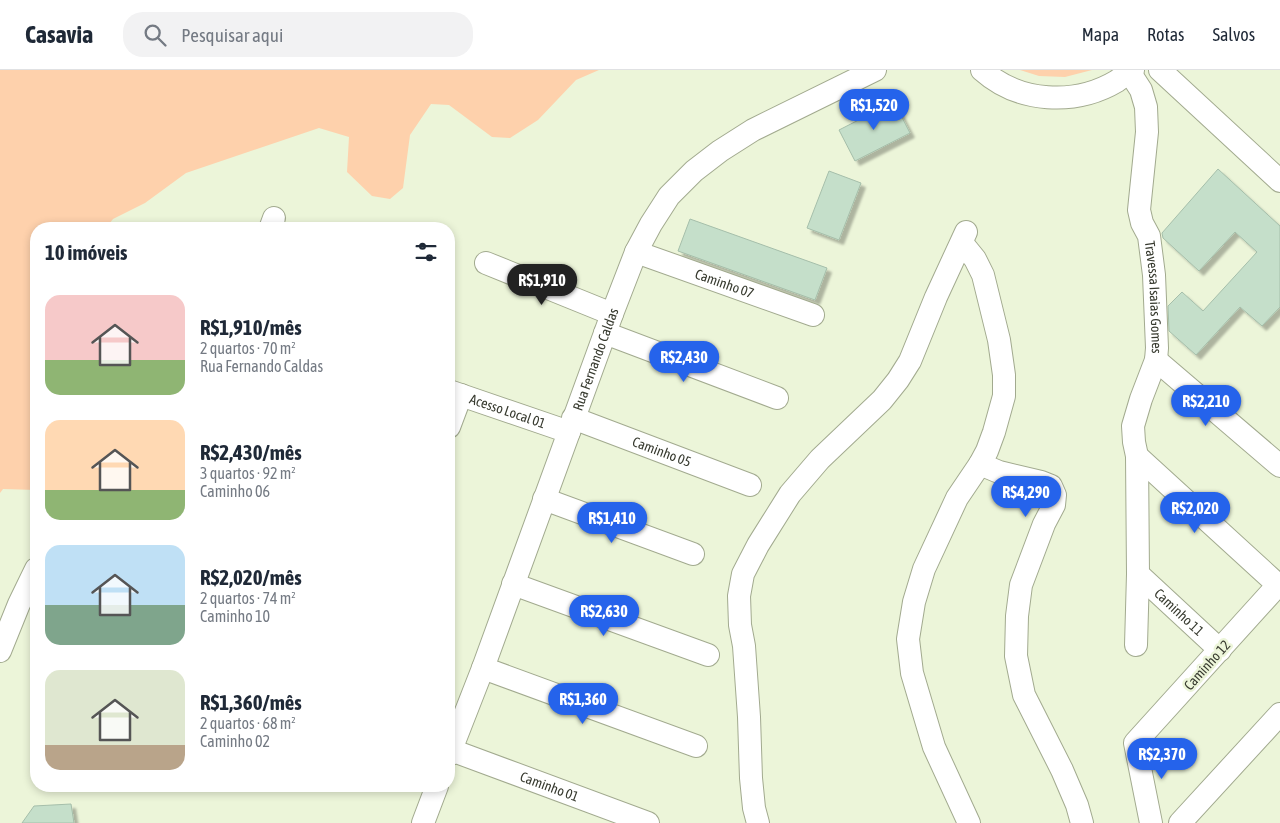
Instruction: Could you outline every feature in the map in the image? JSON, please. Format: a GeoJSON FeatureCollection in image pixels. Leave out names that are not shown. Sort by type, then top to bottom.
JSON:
{"type":"FeatureCollection","features":[{"type":"Feature","properties":{"kind":"street","name":"Rua Fernando Caldas"},"geometry":{"type":"LineString","coordinates":[[455,740],[608,324],[636,252],[651,224],[669,196],[694,171],[720,151],[753,130],[874,70]]}},
{"type":"Feature","properties":{"kind":"street"},"geometry":{"type":"LineString","coordinates":[[982,70],[990,78],[1017,91],[1046,98],[1076,97],[1105,88],[1132,71]]}},
{"type":"Feature","properties":{"kind":"street"},"geometry":{"type":"LineString","coordinates":[[1160,70],[1280,181]]}},
{"type":"Feature","properties":{"kind":"street","name":"Travessa Isaias Gomes"},"geometry":{"type":"LineString","coordinates":[[1132,71],[1141,90],[1146,107],[1147,132],[1139,210],[1142,223],[1149,236],[1154,275],[1156,360],[1134,420],[1134,442],[1137,456],[1138,574],[1136,645]]}},
{"type":"Feature","properties":{"kind":"street"},"geometry":{"type":"LineString","coordinates":[[758,823],[754,808],[744,646],[740,625],[739,596],[743,574],[758,545],[790,494],[820,458],[882,400],[898,380],[910,361],[936,296],[964,236],[983,275],[999,340],[1004,375],[1004,396],[987,451],[957,498],[924,569],[914,602],[908,639],[912,673],[928,729],[934,747],[969,823]]}},
{"type":"Feature","properties":{"kind":"street","name":"Caminho 07"},"geometry":{"type":"LineString","coordinates":[[636,252],[813,315]]}},
{"type":"Feature","properties":{"kind":"street"},"geometry":{"type":"LineString","coordinates":[[486,263],[608,324],[777,398]]}},
{"type":"Feature","properties":{"kind":"street"},"geometry":{"type":"LineString","coordinates":[[1156,360],[1280,466]]}},
{"type":"Feature","properties":{"kind":"street","name":"Acesso Local 01"},"geometry":{"type":"LineString","coordinates":[[455,393],[571,425]]}},
{"type":"Feature","properties":{"kind":"street","name":"Caminho 05"},"geometry":{"type":"LineString","coordinates":[[571,425],[750,485]]}},
{"type":"Feature","properties":{"kind":"street","name":"Caminho 12"},"geometry":{"type":"LineString","coordinates":[[1137,456],[1278,585],[1135,743],[1151,823]]}},
{"type":"Feature","properties":{"kind":"street"},"geometry":{"type":"LineString","coordinates":[[980,464],[999,472],[1052,486],[1055,495],[1054,505],[1044,524],[1021,585],[1017,616],[1016,656],[1024,695],[1062,770],[1077,805],[1082,823]]}},
{"type":"Feature","properties":{"kind":"street"},"geometry":{"type":"LineString","coordinates":[[544,499],[693,554]]}},
{"type":"Feature","properties":{"kind":"street","name":"Caminho 11"},"geometry":{"type":"LineString","coordinates":[[1138,574],[1220,650]]}},
{"type":"Feature","properties":{"kind":"street"},"geometry":{"type":"LineString","coordinates":[[513,584],[708,655]]}},
{"type":"Feature","properties":{"kind":"street"},"geometry":{"type":"LineString","coordinates":[[0,650],[28,608]]}},
{"type":"Feature","properties":{"kind":"street"},"geometry":{"type":"LineString","coordinates":[[483,668],[696,746]]}},
{"type":"Feature","properties":{"kind":"street"},"geometry":{"type":"LineString","coordinates":[[1180,823],[1280,714]]}},
{"type":"Feature","properties":{"kind":"street","name":"Caminho 01"},"geometry":{"type":"LineString","coordinates":[[455,755],[648,823]]}},
{"type":"Feature","properties":{"kind":"street"},"geometry":{"type":"LineString","coordinates":[[423,823],[435,792]]}},
{"type":"Feature","properties":{"kind":"shaded area"},"geometry":{"type":"Polygon","coordinates":[[[0,70],[599,70],[576,80],[538,120],[510,138],[492,137],[449,105],[431,104],[410,135],[403,188],[390,199],[372,196],[347,172],[349,137],[319,128],[186,173],[145,203],[111,222],[30,222],[30,490],[3,489],[0,493],[0,70]]]}},
{"type":"Feature","properties":{"kind":"shaded area"},"geometry":{"type":"Polygon","coordinates":[[[1020,70],[1092,70],[1065,77],[1039,76],[1020,70]]]}},
{"type":"Feature","properties":{"kind":"building"},"geometry":{"type":"Polygon","coordinates":[[[894,102],[910,133],[855,161],[839,130],[894,102]]]}},
{"type":"Feature","properties":{"kind":"building"},"geometry":{"type":"Polygon","coordinates":[[[1218,169],[1280,226],[1280,307],[1262,326],[1240,307],[1196,355],[1169,331],[1168,306],[1182,292],[1203,311],[1257,252],[1235,232],[1199,271],[1163,238],[1162,233],[1218,169]]]}},
{"type":"Feature","properties":{"kind":"building"},"geometry":{"type":"Polygon","coordinates":[[[829,171],[861,183],[839,240],[807,228],[829,171]]]}},
{"type":"Feature","properties":{"kind":"building"},"geometry":{"type":"Polygon","coordinates":[[[690,219],[827,268],[815,300],[678,251],[690,219]]]}},
{"type":"Feature","properties":{"kind":"building"},"geometry":{"type":"Polygon","coordinates":[[[71,804],[74,823],[22,823],[34,806],[71,804]]]}}]}
